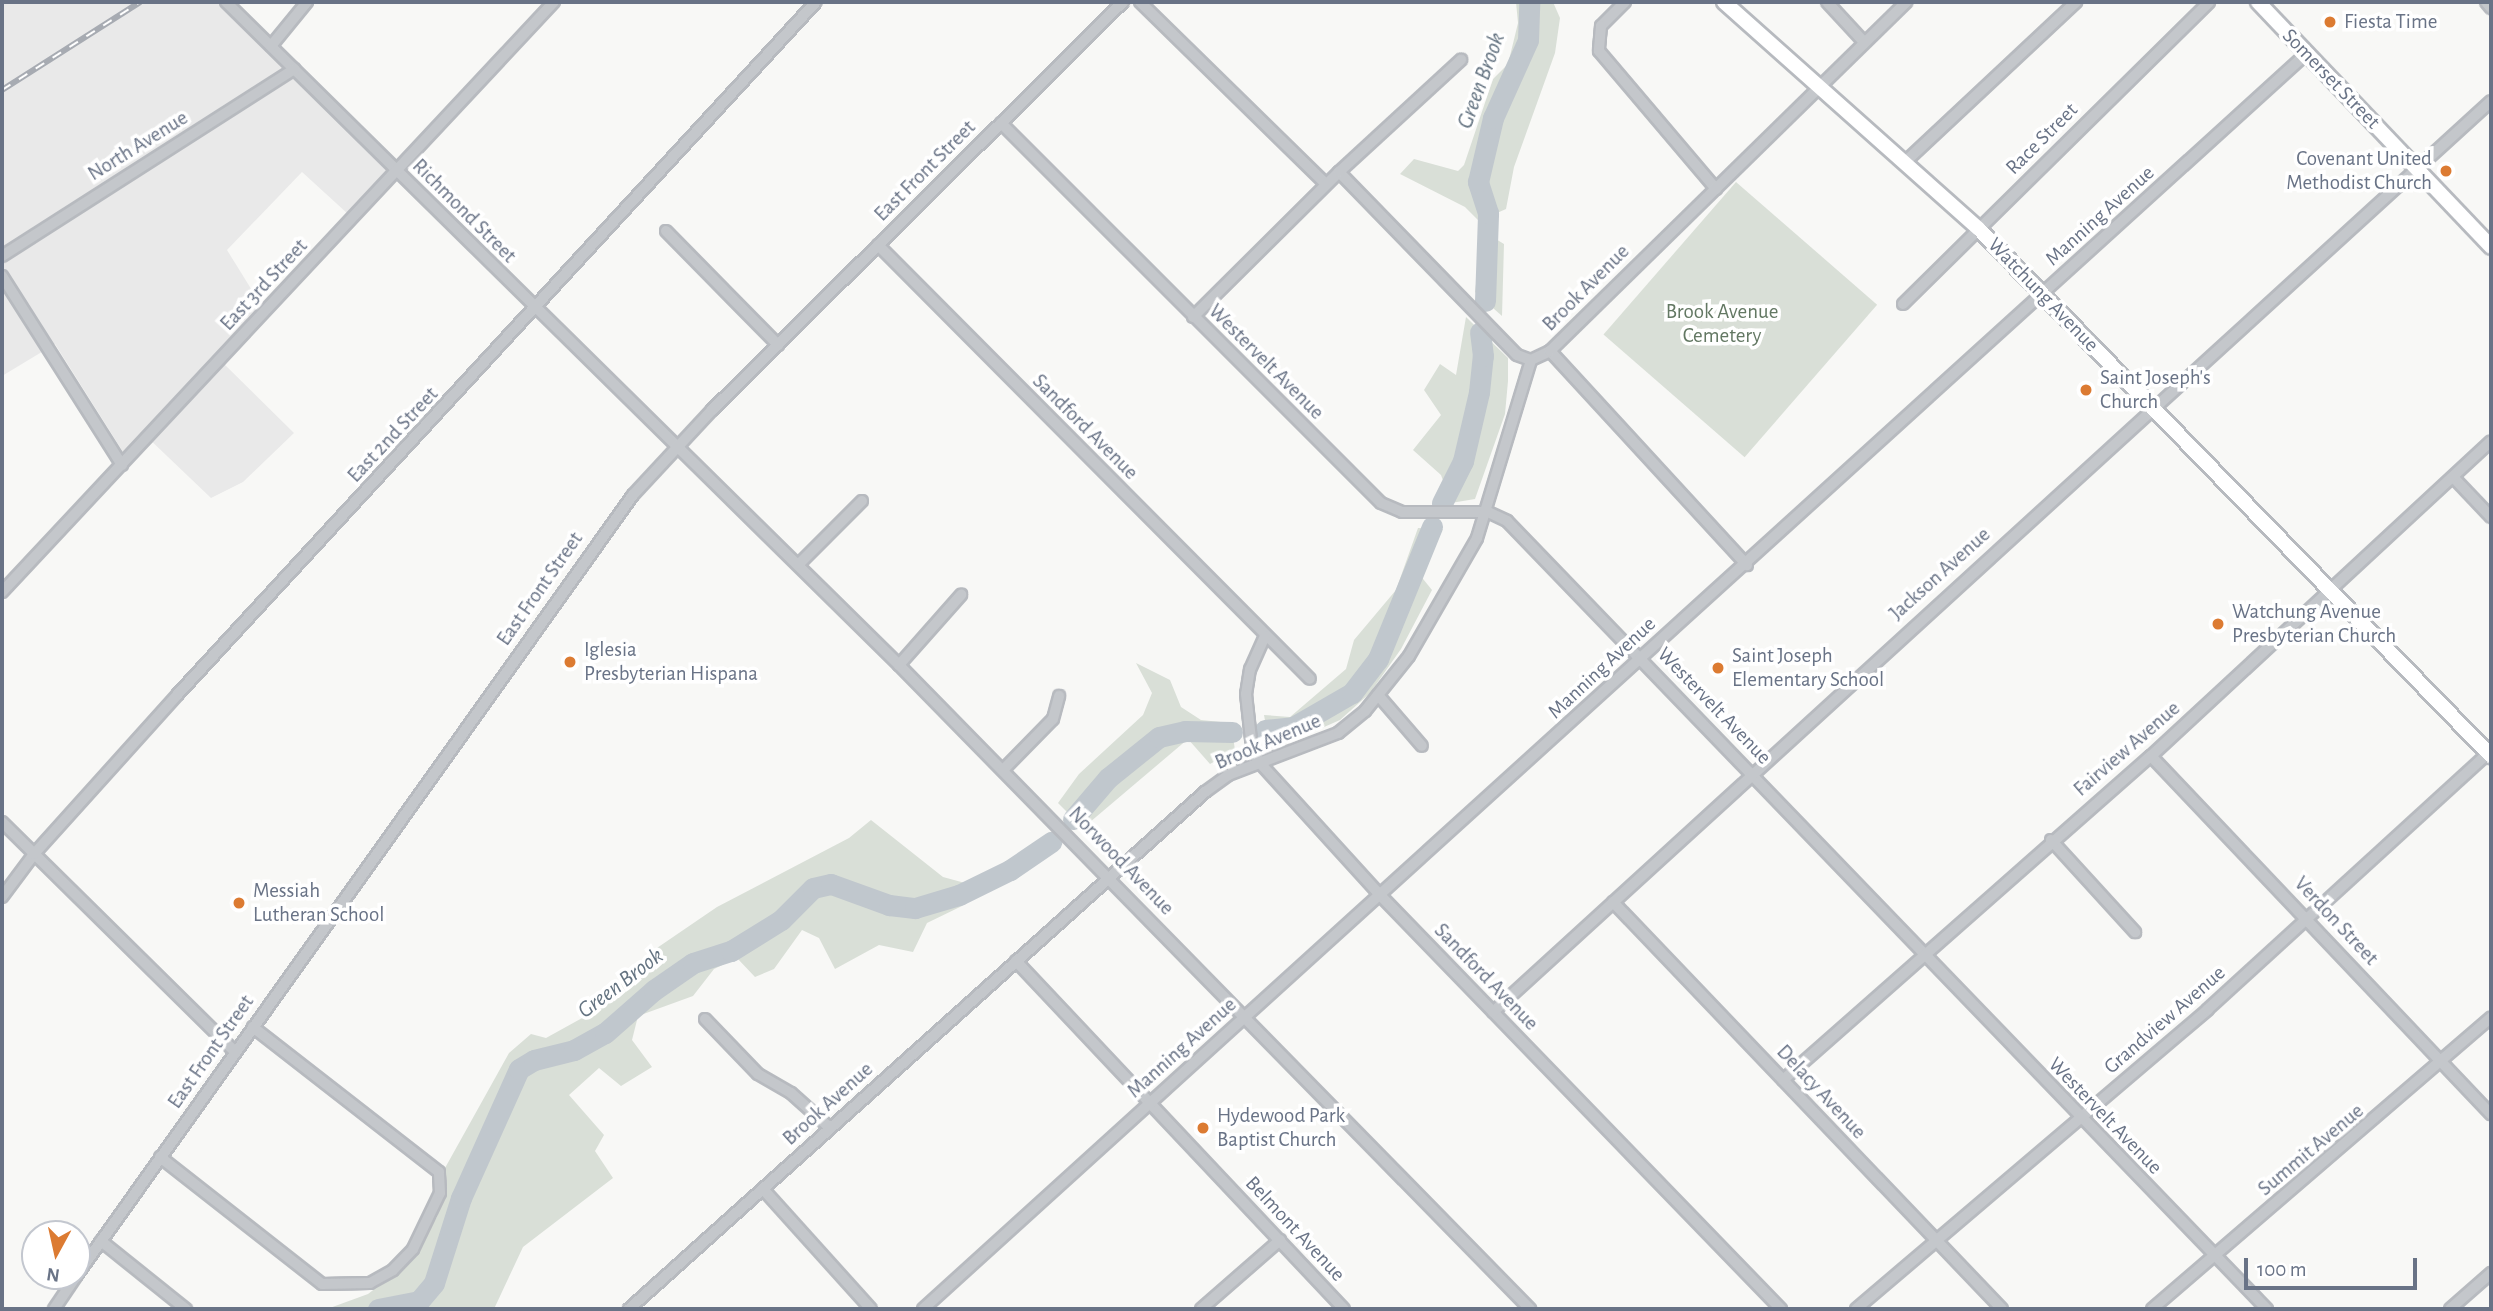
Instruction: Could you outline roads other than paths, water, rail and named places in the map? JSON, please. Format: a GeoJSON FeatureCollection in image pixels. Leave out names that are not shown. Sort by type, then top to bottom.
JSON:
{"type":"FeatureCollection","features":[{"type":"Feature","properties":{"kind":"main road","name":"Watchung Avenue"},"geometry":{"type":"LineString","coordinates":[[1724,2],[1979,229],[2040,296],[2154,407],[2330,586],[2490,754]]}},
{"type":"Feature","properties":{"kind":"main road","name":"Somerset Street"},"geometry":{"type":"LineString","coordinates":[[2258,2],[2491,247]]}},
{"type":"Feature","properties":{"kind":"street","name":"Richmond Street"},"geometry":{"type":"LineString","coordinates":[[226,2],[676,448]]}},
{"type":"Feature","properties":{"kind":"street"},"geometry":{"type":"LineString","coordinates":[[271,46],[307,2]]}},
{"type":"Feature","properties":{"kind":"street","name":"East 3rd Street"},"geometry":{"type":"LineString","coordinates":[[2,592],[554,2]]}},
{"type":"Feature","properties":{"kind":"street","name":"East 2nd Street"},"geometry":{"type":"LineString","coordinates":[[2,897],[34,854],[816,2]]}},
{"type":"Feature","properties":{"kind":"street","name":"East Front Street"},"geometry":{"type":"LineString","coordinates":[[91,1255],[596,543],[676,448],[1123,2]]}},
{"type":"Feature","properties":{"kind":"street"},"geometry":{"type":"LineString","coordinates":[[1140,2],[1326,184]]}},
{"type":"Feature","properties":{"kind":"street"},"geometry":{"type":"LineString","coordinates":[[1625,2],[1601,26],[1599,51],[1716,189]]}},
{"type":"Feature","properties":{"kind":"street"},"geometry":{"type":"LineString","coordinates":[[1827,2],[1864,42]]}},
{"type":"Feature","properties":{"kind":"street","name":"Brook Avenue"},"geometry":{"type":"LineString","coordinates":[[629,1309],[1205,792],[1228,775],[1259,762],[1309,748],[1338,733],[1378,695],[1409,656],[1462,569],[1488,512],[1531,360],[1550,351],[1906,2]]}},
{"type":"Feature","properties":{"kind":"street"},"geometry":{"type":"LineString","coordinates":[[1904,163],[2076,2]]}},
{"type":"Feature","properties":{"kind":"street","name":"Race Street"},"geometry":{"type":"LineString","coordinates":[[1903,304],[2209,2]]}},
{"type":"Feature","properties":{"kind":"street"},"geometry":{"type":"LineString","coordinates":[[2486,2],[2491,8]]}},
{"type":"Feature","properties":{"kind":"street","name":"Manning Avenue"},"geometry":{"type":"LineString","coordinates":[[923,1309],[1641,657],[1747,565],[2307,53]]}},
{"type":"Feature","properties":{"kind":"street"},"geometry":{"type":"LineString","coordinates":[[1193,317],[1326,184],[1461,60]]}},
{"type":"Feature","properties":{"kind":"street","name":"North Avenue"},"geometry":{"type":"LineString","coordinates":[[2,256],[294,69]]}},
{"type":"Feature","properties":{"kind":"street","name":"Jackson Avenue"},"geometry":{"type":"LineString","coordinates":[[1493,1012],[2491,101]]}},
{"type":"Feature","properties":{"kind":"street","name":"Westervelt Avenue"},"geometry":{"type":"LineString","coordinates":[[1001,123],[1381,503],[1402,512],[1488,512],[1507,521],[2267,1309]]}},
{"type":"Feature","properties":{"kind":"street"},"geometry":{"type":"LineString","coordinates":[[1339,172],[1506,343],[1531,360]]}},
{"type":"Feature","properties":{"kind":"street"},"geometry":{"type":"LineString","coordinates":[[666,231],[778,345]]}},
{"type":"Feature","properties":{"kind":"street","name":"Sandford Avenue"},"geometry":{"type":"LineString","coordinates":[[878,245],[1310,679]]}},
{"type":"Feature","properties":{"kind":"street"},"geometry":{"type":"LineString","coordinates":[[2,276],[122,465]]}},
{"type":"Feature","properties":{"kind":"street"},"geometry":{"type":"LineString","coordinates":[[1550,351],[1747,565]]}},
{"type":"Feature","properties":{"kind":"street","name":"Fairview Avenue"},"geometry":{"type":"LineString","coordinates":[[1783,1080],[2051,840],[2151,756],[2330,586],[2491,441]]}},
{"type":"Feature","properties":{"kind":"street","name":"Norwood Avenue"},"geometry":{"type":"LineString","coordinates":[[676,448],[799,565],[1109,876],[1530,1309]]}},
{"type":"Feature","properties":{"kind":"street"},"geometry":{"type":"LineString","coordinates":[[2453,477],[2491,517]]}},
{"type":"Feature","properties":{"kind":"street"},"geometry":{"type":"LineString","coordinates":[[799,565],[862,501]]}},
{"type":"Feature","properties":{"kind":"street"},"geometry":{"type":"LineString","coordinates":[[899,665],[961,595]]}},
{"type":"Feature","properties":{"kind":"street","name":"Sandford Avenue"},"geometry":{"type":"LineString","coordinates":[[1265,636],[1250,669],[1245,712],[1252,748],[1259,762],[1379,894],[1781,1309]]}},
{"type":"Feature","properties":{"kind":"street"},"geometry":{"type":"LineString","coordinates":[[1378,695],[1422,746]]}},
{"type":"Feature","properties":{"kind":"street"},"geometry":{"type":"LineString","coordinates":[[1003,770],[1053,719],[1059,696]]}},
{"type":"Feature","properties":{"kind":"street","name":"Grandview Avenue"},"geometry":{"type":"LineString","coordinates":[[1856,1309],[2081,1119],[2490,754]]}},
{"type":"Feature","properties":{"kind":"street","name":"Verdon Street"},"geometry":{"type":"LineString","coordinates":[[2151,756],[2491,1114]]}},
{"type":"Feature","properties":{"kind":"street"},"geometry":{"type":"LineString","coordinates":[[2,822],[235,1052]]}},
{"type":"Feature","properties":{"kind":"street"},"geometry":{"type":"LineString","coordinates":[[2051,840],[2135,932]]}},
{"type":"Feature","properties":{"kind":"street","name":"Delacy Avenue"},"geometry":{"type":"LineString","coordinates":[[1613,902],[2002,1309]]}},
{"type":"Feature","properties":{"kind":"street","name":"Belmont Avenue"},"geometry":{"type":"LineString","coordinates":[[1016,961],[1344,1309]]}},
{"type":"Feature","properties":{"kind":"street","name":"Summit Avenue"},"geometry":{"type":"LineString","coordinates":[[2152,1309],[2442,1062],[2491,1017]]}},
{"type":"Feature","properties":{"kind":"street"},"geometry":{"type":"LineString","coordinates":[[705,1018],[758,1074],[791,1093],[829,1127]]}},
{"type":"Feature","properties":{"kind":"street"},"geometry":{"type":"LineString","coordinates":[[160,1157],[322,1284],[344,1287],[370,1283],[393,1270],[412,1249],[440,1193],[439,1172],[253,1027]]}},
{"type":"Feature","properties":{"kind":"street"},"geometry":{"type":"LineString","coordinates":[[763,1189],[871,1309]]}},
{"type":"Feature","properties":{"kind":"street"},"geometry":{"type":"LineString","coordinates":[[1201,1309],[1280,1240]]}},
{"type":"Feature","properties":{"kind":"street"},"geometry":{"type":"LineString","coordinates":[[101,1241],[186,1309]]}},
{"type":"Feature","properties":{"kind":"street"},"geometry":{"type":"LineString","coordinates":[[2450,1309],[2491,1273]]}},
{"type":"Feature","properties":{"kind":"street","name":"East Front Street"},"geometry":{"type":"LineString","coordinates":[[54,1309],[66,1290]]}},
{"type":"Feature","properties":{"kind":"waterway","name":"Green Brook"},"geometry":{"type":"LineString","coordinates":[[1485,301],[1488,213],[1478,182],[1493,118],[1528,40],[1529,2]]}},
{"type":"Feature","properties":{"kind":"waterway","name":"Green Brook"},"geometry":{"type":"LineString","coordinates":[[1442,503],[1463,461],[1479,392],[1483,356],[1480,332]]}},
{"type":"Feature","properties":{"kind":"waterway","name":"Green Brook"},"geometry":{"type":"LineString","coordinates":[[1265,730],[1293,727],[1352,693],[1378,659],[1432,527]]}},
{"type":"Feature","properties":{"kind":"waterway","name":"Green Brook"},"geometry":{"type":"LineString","coordinates":[[1073,819],[1108,778],[1159,737],[1185,731],[1232,732]]}},
{"type":"Feature","properties":{"kind":"waterway","name":"Green Brook"},"geometry":{"type":"LineString","coordinates":[[378,1309],[419,1301],[434,1283],[461,1198],[519,1069],[534,1060],[574,1050],[605,1033],[654,990],[693,963],[731,951],[781,920],[813,888],[831,884],[889,905],[915,908],[959,895],[1010,870],[1051,842]]}},
{"type":"Feature","properties":{"kind":"railway"},"geometry":{"type":"LineString","coordinates":[[2,90],[140,2]]}},
{"type":"Feature","properties":{"kind":"place","name":"Fiesta Time"},"geometry":{"type":"Point","coordinates":[2330,22]}},
{"type":"Feature","properties":{"kind":"place","name":"Covenant United Methodist Church"},"geometry":{"type":"Point","coordinates":[2446,171]}},
{"type":"Feature","properties":{"kind":"place","name":"Saint Joseph's Church"},"geometry":{"type":"Point","coordinates":[2086,390]}},
{"type":"Feature","properties":{"kind":"place","name":"Watchung Avenue Presbyterian Church"},"geometry":{"type":"Point","coordinates":[2218,624]}},
{"type":"Feature","properties":{"kind":"place","name":"Iglesia Presbyterian Hispana"},"geometry":{"type":"Point","coordinates":[570,662]}},
{"type":"Feature","properties":{"kind":"place","name":"Saint Joseph Elementary School"},"geometry":{"type":"Point","coordinates":[1718,668]}},
{"type":"Feature","properties":{"kind":"place","name":"Messiah Lutheran School"},"geometry":{"type":"Point","coordinates":[239,903]}},
{"type":"Feature","properties":{"kind":"place","name":"Hydewood Park Baptist Church"},"geometry":{"type":"Point","coordinates":[1203,1128]}},
{"type":"Feature","properties":{"kind":"park label","name":"Brook Avenue Cemetery"},"geometry":{"type":"Point","coordinates":[1722,324]}}]}
